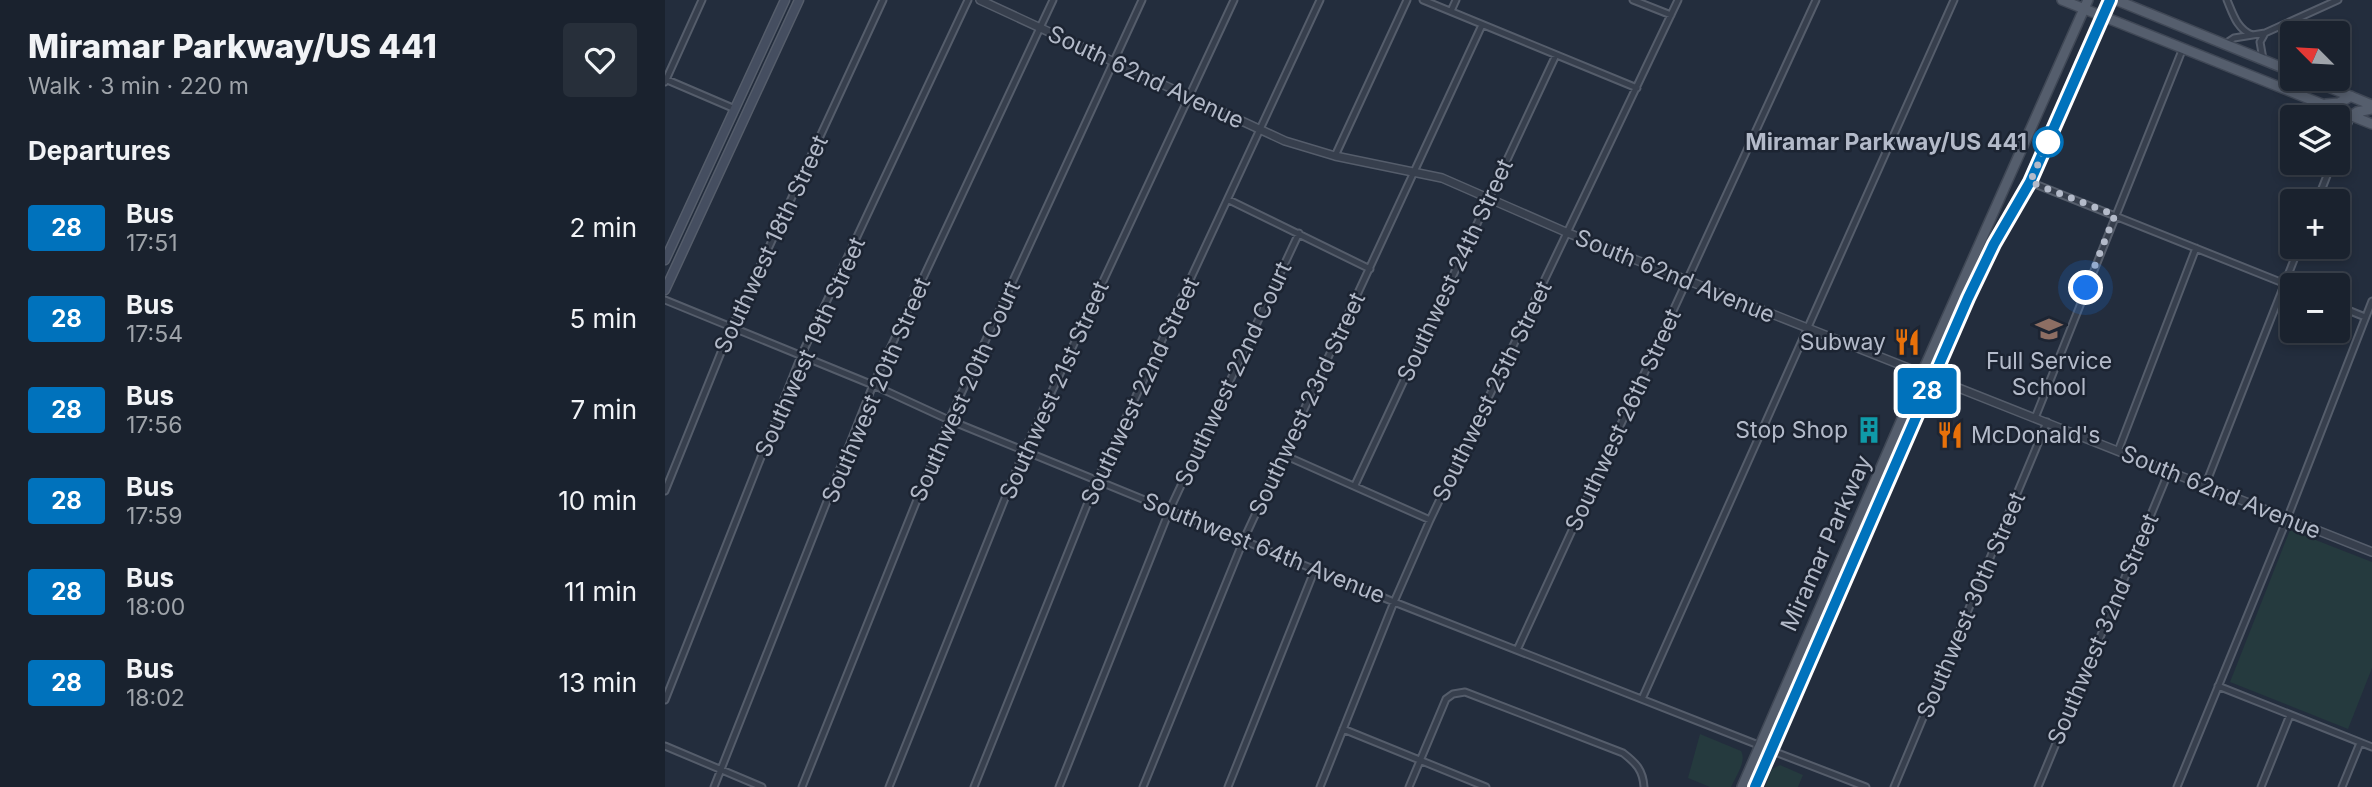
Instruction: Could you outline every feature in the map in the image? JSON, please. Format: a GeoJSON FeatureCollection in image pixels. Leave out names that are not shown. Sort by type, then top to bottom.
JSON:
{"type":"FeatureCollection","features":[{"type":"Feature","properties":{"kind":"main road"},"geometry":{"type":"LineString","coordinates":[[665,260],[785,0]]}},
{"type":"Feature","properties":{"kind":"main road"},"geometry":{"type":"LineString","coordinates":[[665,290],[799,0]]}},
{"type":"Feature","properties":{"kind":"main road"},"geometry":{"type":"LineString","coordinates":[[2061,0],[2086,4],[2103,16],[2372,124]]}},
{"type":"Feature","properties":{"kind":"main road","name":"Miramar Parkway"},"geometry":{"type":"LineString","coordinates":[[1755,787],[1933,377],[1994,244],[2030,182],[2110,0]]}},
{"type":"Feature","properties":{"kind":"main road"},"geometry":{"type":"LineString","coordinates":[[2116,0],[2280,67]]}},
{"type":"Feature","properties":{"kind":"main road","name":"Miramar Parkway"},"geometry":{"type":"LineString","coordinates":[[1742,787],[2086,4]]}},
{"type":"Feature","properties":{"kind":"main road"},"geometry":{"type":"LineString","coordinates":[[2339,91],[2372,107]]}},
{"type":"Feature","properties":{"kind":"main road"},"geometry":{"type":"LineString","coordinates":[[2321,103],[2339,103],[2351,96]]}},
{"type":"Feature","properties":{"kind":"main road"},"geometry":{"type":"LineString","coordinates":[[2351,116],[2372,107]]}},
{"type":"Feature","properties":{"kind":"main road"},"geometry":{"type":"LineString","coordinates":[[698,216],[702,199],[736,125],[735,109]]}},
{"type":"Feature","properties":{"kind":"main road"},"geometry":{"type":"LineString","coordinates":[[1828,620],[1829,606],[1837,585],[1835,572]]}},
{"type":"Feature","properties":{"kind":"street"},"geometry":{"type":"LineString","coordinates":[[702,0],[665,80],[735,109]]}},
{"type":"Feature","properties":{"kind":"street","name":"Southwest 18th Street"},"geometry":{"type":"LineString","coordinates":[[665,491],[731,328],[883,0]]}},
{"type":"Feature","properties":{"kind":"street","name":"Southwest 19th Street"},"geometry":{"type":"LineString","coordinates":[[665,700],[801,356],[968,0]]}},
{"type":"Feature","properties":{"kind":"street","name":"South 62nd Avenue"},"geometry":{"type":"LineString","coordinates":[[980,0],[1285,141],[1335,156],[1442,178],[1489,196],[1568,233],[2372,552]]}},
{"type":"Feature","properties":{"kind":"street","name":"Southwest 20th Street"},"geometry":{"type":"LineString","coordinates":[[714,787],[873,385],[1053,0]]}},
{"type":"Feature","properties":{"kind":"street","name":"Southwest 20th Court"},"geometry":{"type":"LineString","coordinates":[[802,787],[949,420],[1142,0]]}},
{"type":"Feature","properties":{"kind":"street","name":"Southwest 21st Street"},"geometry":{"type":"LineString","coordinates":[[889,787],[1024,451],[1234,0]]}},
{"type":"Feature","properties":{"kind":"street","name":"Southwest 22nd Street"},"geometry":{"type":"LineString","coordinates":[[974,787],[1097,480],[1229,201],[1320,0]]}},
{"type":"Feature","properties":{"kind":"street"},"geometry":{"type":"LineString","coordinates":[[1335,156],[1407,0]]}},
{"type":"Feature","properties":{"kind":"street"},"geometry":{"type":"LineString","coordinates":[[1423,0],[1637,88]]}},
{"type":"Feature","properties":{"kind":"street"},"geometry":{"type":"LineString","coordinates":[[1451,11],[1455,0]]}},
{"type":"Feature","properties":{"kind":"street"},"geometry":{"type":"LineString","coordinates":[[1633,0],[1671,15]]}},
{"type":"Feature","properties":{"kind":"street","name":"Southwest 25th Street"},"geometry":{"type":"LineString","coordinates":[[1320,787],[1430,520],[1678,0]]}},
{"type":"Feature","properties":{"kind":"street","name":"Southwest 26th Street"},"geometry":{"type":"LineString","coordinates":[[1517,650],[1816,0]]}},
{"type":"Feature","properties":{"kind":"street"},"geometry":{"type":"LineString","coordinates":[[1642,699],[1954,0]]}},
{"type":"Feature","properties":{"kind":"street"},"geometry":{"type":"LineString","coordinates":[[2227,0],[2238,25],[2252,36]]}},
{"type":"Feature","properties":{"kind":"street"},"geometry":{"type":"LineString","coordinates":[[2225,44],[2234,38],[2265,33],[2338,0]]}},
{"type":"Feature","properties":{"kind":"street","name":"Southwest 23rd Street"},"geometry":{"type":"LineString","coordinates":[[1143,787],[1244,540],[1482,25]]}},
{"type":"Feature","properties":{"kind":"street"},"geometry":{"type":"LineString","coordinates":[[2234,38],[2238,25]]}},
{"type":"Feature","properties":{"kind":"street"},"geometry":{"type":"LineString","coordinates":[[2264,60],[2260,45],[2265,33]]}},
{"type":"Feature","properties":{"kind":"street"},"geometry":{"type":"LineString","coordinates":[[2035,418],[2183,48]]}},
{"type":"Feature","properties":{"kind":"street","name":"Southwest 24th Street"},"geometry":{"type":"LineString","coordinates":[[1355,485],[1556,55]]}},
{"type":"Feature","properties":{"kind":"street"},"geometry":{"type":"LineString","coordinates":[[2030,182],[2280,281]]}},
{"type":"Feature","properties":{"kind":"street"},"geometry":{"type":"LineString","coordinates":[[1229,201],[1370,269]]}},
{"type":"Feature","properties":{"kind":"street","name":"Southwest 22nd Court"},"geometry":{"type":"LineString","coordinates":[[1059,787],[1170,509],[1299,233]]}},
{"type":"Feature","properties":{"kind":"street"},"geometry":{"type":"LineString","coordinates":[[2118,451],[2196,248]]}},
{"type":"Feature","properties":{"kind":"street"},"geometry":{"type":"LineString","coordinates":[[2205,486],[2280,293]]}},
{"type":"Feature","properties":{"kind":"street","name":"Southwest 64th Avenue"},"geometry":{"type":"LineString","coordinates":[[665,300],[873,385],[949,420],[1394,602],[1866,787]]}},
{"type":"Feature","properties":{"kind":"street"},"geometry":{"type":"LineString","coordinates":[[2177,787],[2287,519],[2372,301]]}},
{"type":"Feature","properties":{"kind":"street"},"geometry":{"type":"LineString","coordinates":[[2350,311],[2365,317]]}},
{"type":"Feature","properties":{"kind":"street","name":"Southwest 30th Street"},"geometry":{"type":"LineString","coordinates":[[1895,787],[2047,422]]}},
{"type":"Feature","properties":{"kind":"street"},"geometry":{"type":"LineString","coordinates":[[1284,455],[1430,520]]}},
{"type":"Feature","properties":{"kind":"street","name":"Southwest 32nd Street"},"geometry":{"type":"LineString","coordinates":[[2038,787],[2169,471]]}},
{"type":"Feature","properties":{"kind":"street"},"geometry":{"type":"LineString","coordinates":[[1228,787],[1315,569]]}},
{"type":"Feature","properties":{"kind":"street"},"geometry":{"type":"LineString","coordinates":[[2218,686],[2372,747]]}},
{"type":"Feature","properties":{"kind":"street"},"geometry":{"type":"LineString","coordinates":[[1409,787],[1446,699],[1453,694],[1465,692],[1623,753],[1643,774],[1644,787]]}},
{"type":"Feature","properties":{"kind":"street"},"geometry":{"type":"LineString","coordinates":[[2261,787],[2290,715]]}},
{"type":"Feature","properties":{"kind":"street"},"geometry":{"type":"LineString","coordinates":[[1343,729],[1486,787]]}},
{"type":"Feature","properties":{"kind":"street"},"geometry":{"type":"LineString","coordinates":[[2343,787],[2360,743]]}},
{"type":"Feature","properties":{"kind":"street"},"geometry":{"type":"LineString","coordinates":[[665,746],[762,787]]}},
{"type":"Feature","properties":{"kind":"street"},"geometry":{"type":"LineString","coordinates":[[1839,787],[1843,778]]}},
{"type":"Feature","properties":{"kind":"green space"},"geometry":{"type":"Polygon","coordinates":[[[2290,530],[2372,562],[2372,668],[2348,729],[2230,682],[2290,530]]]}},
{"type":"Feature","properties":{"kind":"green space"},"geometry":{"type":"Polygon","coordinates":[[[1700,734],[1741,751],[1742,764],[1731,787],[1710,787],[1688,778],[1700,734]]]}},
{"type":"Feature","properties":{"kind":"green space"},"geometry":{"type":"Polygon","coordinates":[[[1780,765],[1803,775],[1798,787],[1765,787],[1772,769],[1780,765]]]}},
{"type":"Feature","properties":{"kind":"bus line","name":"28"},"geometry":{"type":"LineString","coordinates":[[1755,787],[1968,298],[1994,244],[2030,182],[2110,0]]}},
{"type":"Feature","properties":{"kind":"place","name":"Miramar Parkway/US 441"},"geometry":{"type":"Point","coordinates":[2048,142]}},
{"type":"Feature","properties":{"kind":"place","name":"Full Service School"},"geometry":{"type":"Point","coordinates":[2049,329]}},
{"type":"Feature","properties":{"kind":"place","name":"Subway"},"geometry":{"type":"Point","coordinates":[1907,342]}},
{"type":"Feature","properties":{"kind":"place","name":"Stop Shop"},"geometry":{"type":"Point","coordinates":[1869,430]}},
{"type":"Feature","properties":{"kind":"place","name":"McDonald's"},"geometry":{"type":"Point","coordinates":[1950,435]}},
{"type":"Feature","properties":{"kind":"route"},"geometry":{"type":"LineString","coordinates":[[2048,142],[2030,182],[2115,215],[2086,288]]}}]}
